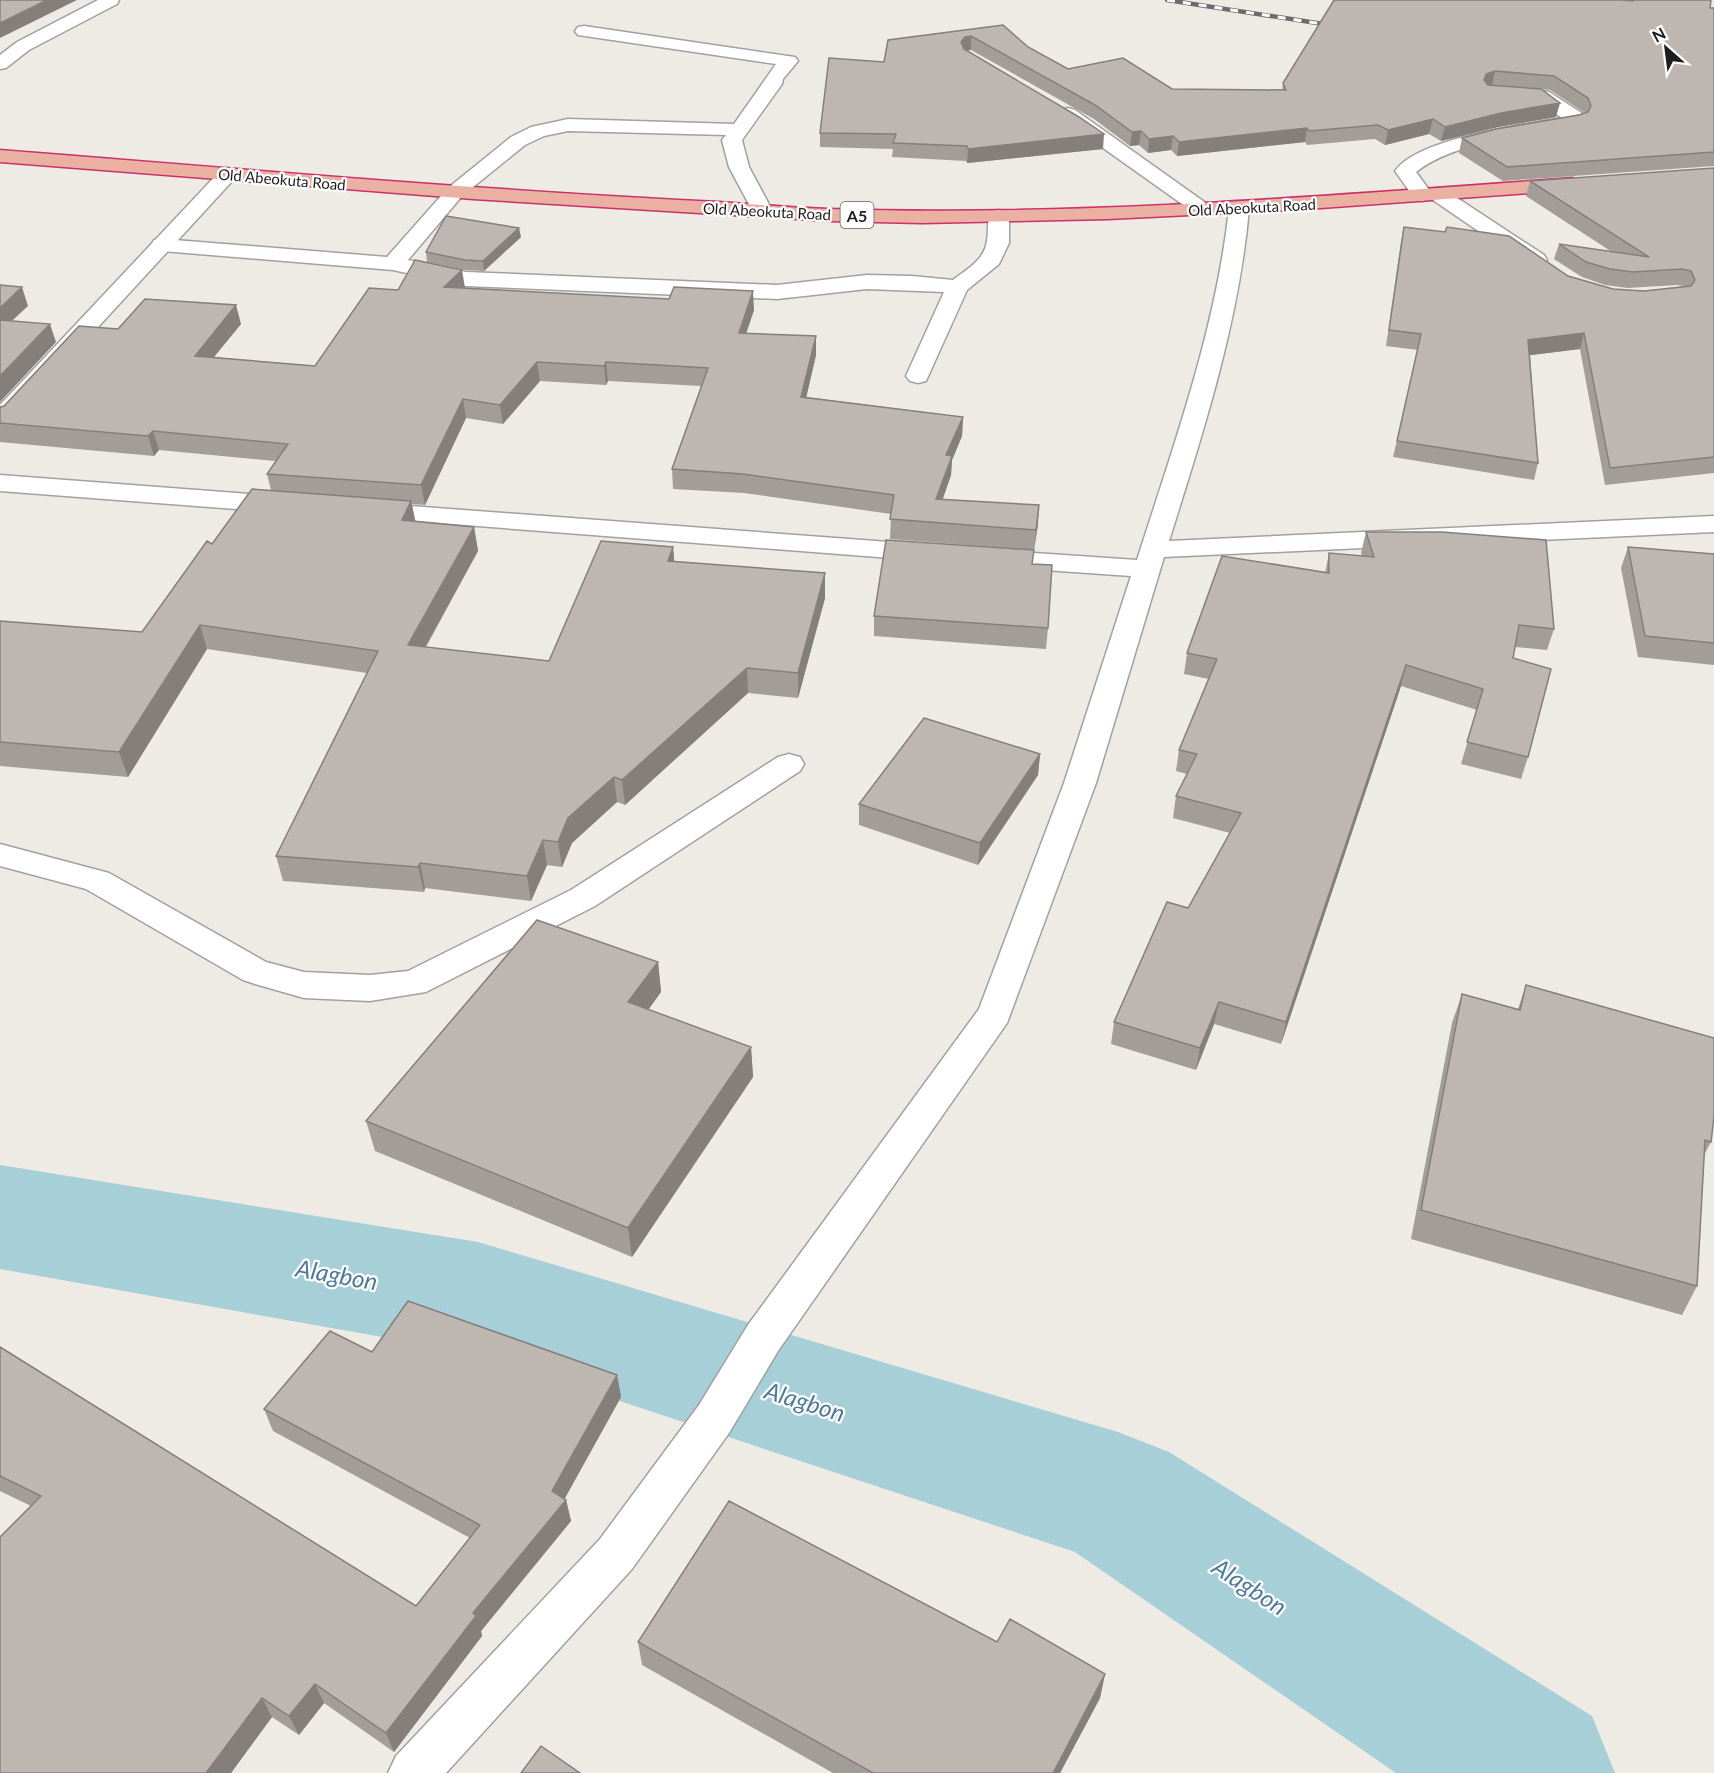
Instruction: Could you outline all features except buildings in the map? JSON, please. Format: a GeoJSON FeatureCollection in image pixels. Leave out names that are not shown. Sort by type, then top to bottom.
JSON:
{"type":"FeatureCollection","features":[{"type":"Feature","properties":{"kind":"highway","name":"Old Abeokuta Road"},"geometry":{"type":"LineString","coordinates":[[0,156],[649,206],[826,215],[999,216],[1239,209],[1587,183]]}},
{"type":"Feature","properties":{"kind":"street"},"geometry":{"type":"LineString","coordinates":[[0,64],[23,46],[111,0]]}},
{"type":"Feature","properties":{"kind":"street"},"geometry":{"type":"LineString","coordinates":[[584,31],[789,61],[774,78],[774,84],[732,140],[732,148],[762,210]]}},
{"type":"Feature","properties":{"kind":"street"},"geometry":{"type":"LineString","coordinates":[[1503,94],[1542,96],[1576,118],[1575,121],[1481,138],[1422,158],[1405,171],[1430,195],[1555,272]]}},
{"type":"Feature","properties":{"kind":"street"},"geometry":{"type":"LineString","coordinates":[[1051,103],[1203,210]]}},
{"type":"Feature","properties":{"kind":"street"},"geometry":{"type":"LineString","coordinates":[[393,264],[455,192],[518,141],[551,128],[568,125],[740,130]]}},
{"type":"Feature","properties":{"kind":"street"},"geometry":{"type":"LineString","coordinates":[[0,419],[228,174]]}},
{"type":"Feature","properties":{"kind":"street"},"geometry":{"type":"LineString","coordinates":[[413,1773],[616,1554],[714,1419],[763,1338],[994,1014],[1080,783],[1198,408],[1234,259],[1239,209]]}},
{"type":"Feature","properties":{"kind":"street"},"geometry":{"type":"LineString","coordinates":[[918,376],[957,287],[988,264],[998,243],[999,216]]}},
{"type":"Feature","properties":{"kind":"street"},"geometry":{"type":"LineString","coordinates":[[162,245],[393,264],[466,279],[777,292],[810,286],[863,283],[927,283],[957,287]]}},
{"type":"Feature","properties":{"kind":"street"},"geometry":{"type":"LineString","coordinates":[[0,483],[308,507]]}},
{"type":"Feature","properties":{"kind":"street"},"geometry":{"type":"LineString","coordinates":[[343,509],[963,556],[1149,560],[1714,524]]}},
{"type":"Feature","properties":{"kind":"street"},"geometry":{"type":"LineString","coordinates":[[0,855],[97,881],[255,971],[304,985],[381,987],[414,983],[583,898],[789,764]]}},
{"type":"Feature","properties":{"kind":"waterway","name":"Alagbon"},"geometry":{"type":"LineString","coordinates":[[0,1217],[478,1298],[1118,1499],[1535,1773]]}},
{"type":"Feature","properties":{"kind":"railway"},"geometry":{"type":"LineString","coordinates":[[1167,0],[1336,26]]}}]}
